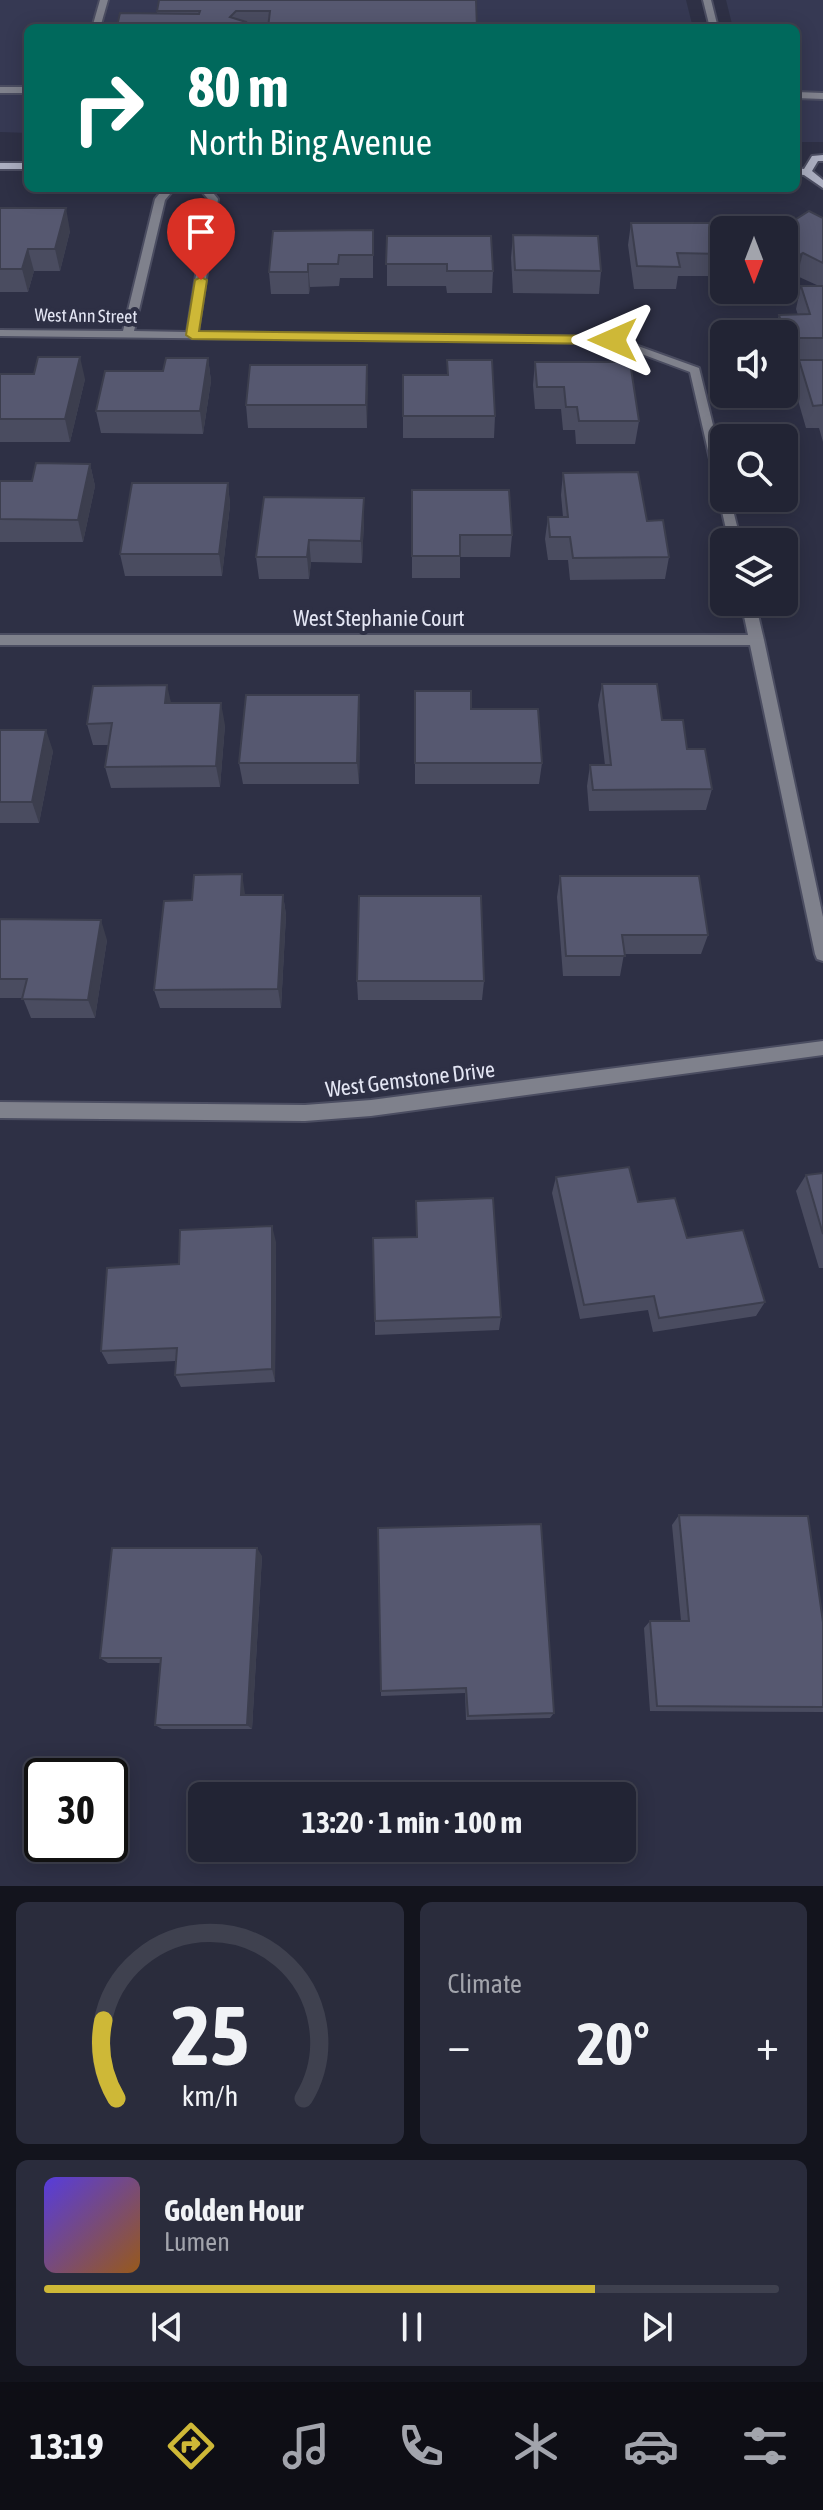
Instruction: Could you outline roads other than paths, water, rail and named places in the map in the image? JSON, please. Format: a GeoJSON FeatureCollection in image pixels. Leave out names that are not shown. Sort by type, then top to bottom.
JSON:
{"type":"FeatureCollection","features":[{"type":"Feature","properties":{"kind":"main road"},"geometry":{"type":"LineString","coordinates":[[823,158],[815,158],[801,172],[823,185]]}},
{"type":"Feature","properties":{"kind":"main road"},"geometry":{"type":"LineString","coordinates":[[0,166],[24,166]]}},
{"type":"Feature","properties":{"kind":"street"},"geometry":{"type":"LineString","coordinates":[[97,24],[104,0]]}},
{"type":"Feature","properties":{"kind":"street"},"geometry":{"type":"LineString","coordinates":[[707,0],[713,24]]}},
{"type":"Feature","properties":{"kind":"street"},"geometry":{"type":"LineString","coordinates":[[0,90],[24,90]]}},
{"type":"Feature","properties":{"kind":"street"},"geometry":{"type":"LineString","coordinates":[[800,95],[823,96]]}},
{"type":"Feature","properties":{"kind":"street"},"geometry":{"type":"LineString","coordinates":[[128,334],[160,199],[166,192]]}},
{"type":"Feature","properties":{"kind":"street"},"geometry":{"type":"LineString","coordinates":[[192,335],[213,199],[207,192]]}},
{"type":"Feature","properties":{"kind":"street","name":"West Ann Street"},"geometry":{"type":"LineString","coordinates":[[0,333],[613,340],[695,370],[710,436]]}},
{"type":"Feature","properties":{"kind":"street"},"geometry":{"type":"LineString","coordinates":[[751,616],[823,954]]}},
{"type":"Feature","properties":{"kind":"street","name":"West Stephanie Court"},"geometry":{"type":"LineString","coordinates":[[0,640],[757,640]]}},
{"type":"Feature","properties":{"kind":"street","name":"West Gemstone Drive"},"geometry":{"type":"LineString","coordinates":[[0,1110],[305,1113],[371,1108],[823,1048]]}}]}
